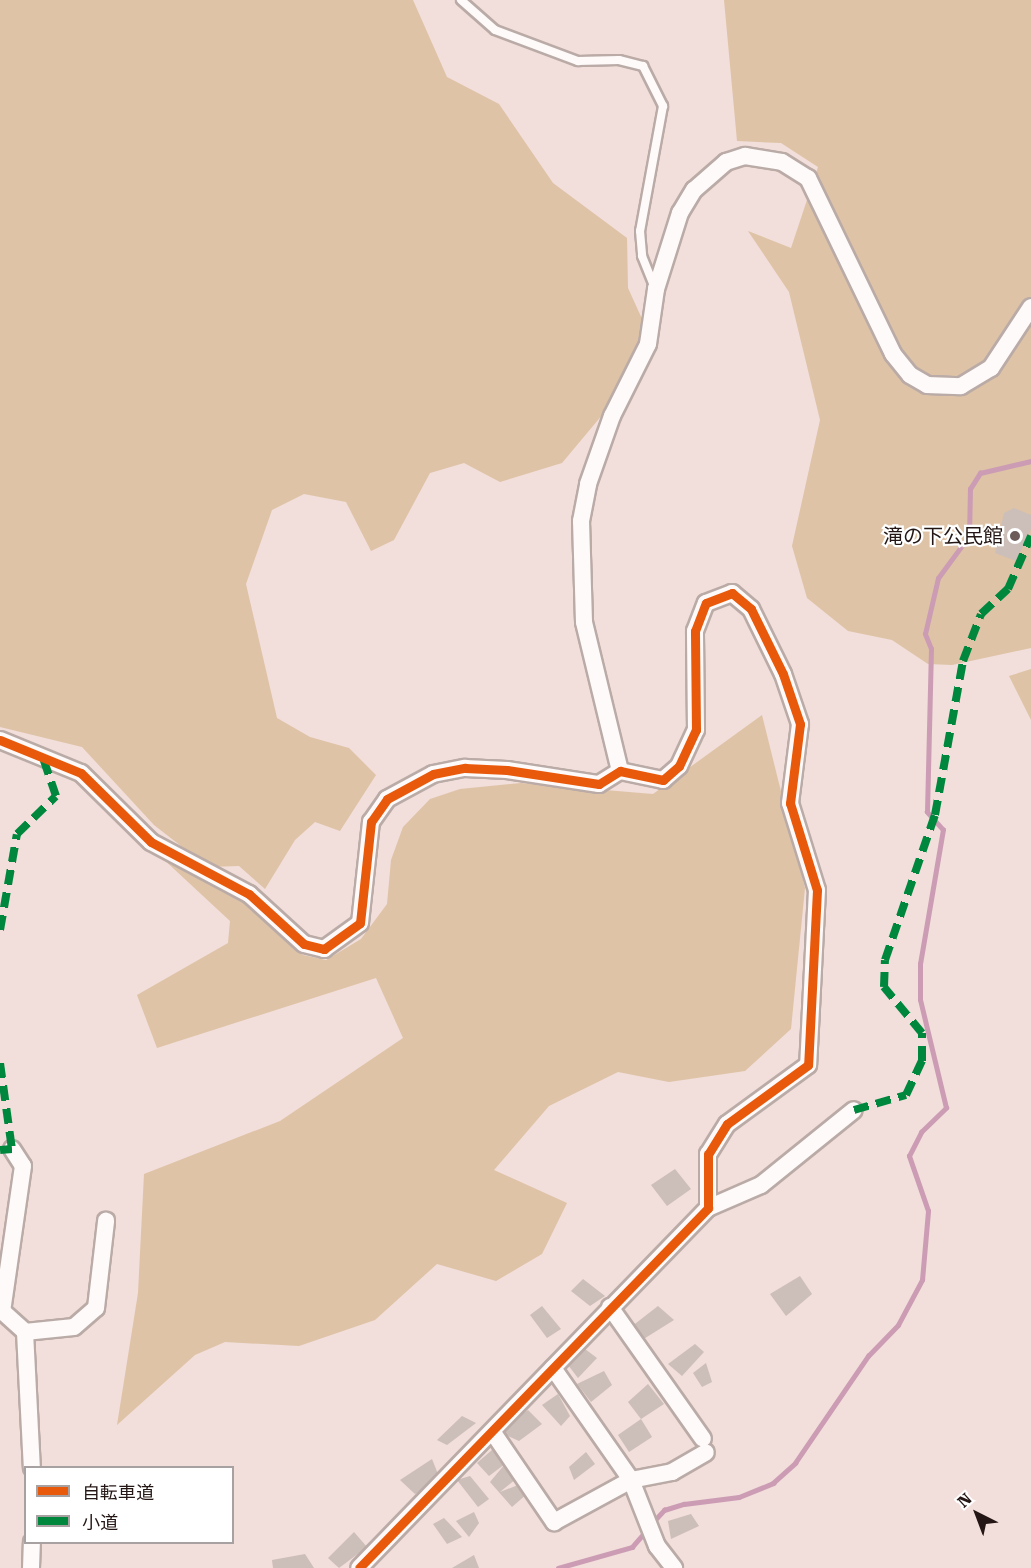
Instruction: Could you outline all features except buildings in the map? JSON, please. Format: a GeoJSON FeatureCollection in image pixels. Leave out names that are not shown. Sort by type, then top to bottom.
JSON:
{"type":"FeatureCollection","features":[{"type":"Feature","properties":{"kind":"street"},"geometry":{"type":"LineString","coordinates":[[620,771],[584,622],[581,521],[588,484],[612,416],[648,344],[656,289],[680,213],[694,190],[726,162],[762,156],[808,178],[893,354],[910,375],[927,385],[961,386],[991,368],[1031,307]]}},
{"type":"Feature","properties":{"kind":"street"},"geometry":{"type":"LineString","coordinates":[[0,740],[81,773],[151,842],[249,894],[304,944],[324,950],[360,923],[363,854],[371,822],[387,799],[433,774],[465,768],[585,785],[599,784],[620,771],[663,780],[679,766],[696,730],[696,631],[706,603],[732,593],[752,609],[800,724],[790,803],[817,890],[818,930],[808,1065],[726,1124],[708,1154],[708,1208]]}},
{"type":"Feature","properties":{"kind":"street"},"geometry":{"type":"LineString","coordinates":[[359,1568],[494,1434],[610,1307],[708,1208],[761,1185],[854,1110]]}},
{"type":"Feature","properties":{"kind":"street"},"geometry":{"type":"LineString","coordinates":[[12,1149],[23,1166],[2,1311],[25,1332],[32,1466]]}},
{"type":"Feature","properties":{"kind":"street"},"geometry":{"type":"LineString","coordinates":[[25,1332],[74,1327],[96,1308],[106,1221]]}},
{"type":"Feature","properties":{"kind":"street"},"geometry":{"type":"LineString","coordinates":[[494,1434],[554,1522],[632,1480],[672,1472],[705,1446],[610,1307]]}},
{"type":"Feature","properties":{"kind":"street"},"geometry":{"type":"LineString","coordinates":[[553,1368],[632,1480],[657,1546],[674,1568]]}},
{"type":"Feature","properties":{"kind":"street"},"geometry":{"type":"LineString","coordinates":[[31,1568],[32,1544]]}},
{"type":"Feature","properties":{"kind":"lane"},"geometry":{"type":"LineString","coordinates":[[461,0],[495,30],[578,61],[619,60],[643,66],[663,106],[640,231],[642,256],[656,289]]}},
{"type":"Feature","properties":{"kind":"shaded area"},"geometry":{"type":"Polygon","coordinates":[[[0,0],[413,0],[447,77],[499,104],[553,183],[627,238],[628,288],[643,321],[636,359],[603,414],[562,463],[500,482],[464,463],[430,473],[394,540],[371,551],[346,502],[304,494],[272,510],[246,584],[277,718],[310,737],[349,748],[376,775],[340,831],[315,822],[295,840],[265,889],[239,866],[208,867],[154,825],[82,747],[0,727],[0,0]]]}},
{"type":"Feature","properties":{"kind":"shaded area"},"geometry":{"type":"Polygon","coordinates":[[[724,0],[1031,0],[1031,648],[952,665],[928,664],[892,640],[848,631],[807,598],[792,546],[820,420],[789,292],[748,231],[791,248],[818,167],[781,143],[737,141],[724,0]]]}},
{"type":"Feature","properties":{"kind":"shaded area"},"geometry":{"type":"Polygon","coordinates":[[[1031,669],[1031,720],[1009,676],[1031,669]]]}},
{"type":"Feature","properties":{"kind":"shaded area"},"geometry":{"type":"Polygon","coordinates":[[[762,715],[805,888],[791,1029],[745,1071],[669,1082],[618,1072],[549,1106],[494,1170],[567,1203],[542,1254],[496,1281],[437,1264],[375,1320],[299,1346],[225,1342],[195,1355],[117,1425],[138,1293],[144,1174],[280,1121],[403,1038],[376,978],[157,1048],[137,995],[228,943],[230,921],[118,817],[244,897],[303,955],[326,960],[361,939],[387,904],[391,860],[403,827],[430,799],[460,789],[521,783],[653,794],[762,715]]]}},
{"type":"Feature","properties":{"kind":"waterway"},"geometry":{"type":"LineString","coordinates":[[652,1523],[664,1510],[684,1504],[739,1497],[773,1483],[795,1463],[868,1356],[898,1325],[922,1280],[928,1211],[909,1156],[921,1132],[946,1108],[920,1000],[920,964],[943,830],[927,812],[931,649],[925,634],[938,578],[969,536],[970,489],[980,473],[1031,461]]}},
{"type":"Feature","properties":{"kind":"waterway"},"geometry":{"type":"LineString","coordinates":[[558,1568],[632,1547],[647,1530]]}},
{"type":"Feature","properties":{"kind":"marked path"},"geometry":{"type":"LineString","coordinates":[[854,1110],[906,1095],[922,1061],[922,1033],[884,987],[885,960],[935,815],[963,661],[981,614],[1008,589],[1031,536]]}},
{"type":"Feature","properties":{"kind":"marked path"},"geometry":{"type":"LineString","coordinates":[[0,930],[17,834],[56,796],[42,755]]}},
{"type":"Feature","properties":{"kind":"marked path"},"geometry":{"type":"LineString","coordinates":[[0,1063],[12,1149],[0,1150]]}},
{"type":"Feature","properties":{"kind":"cycle path"},"geometry":{"type":"LineString","coordinates":[[0,740],[81,773],[151,842],[249,894],[304,944],[324,949],[360,923],[371,822],[387,799],[433,774],[465,768],[507,770],[599,784],[620,771],[663,780],[679,766],[696,730],[695,631],[706,603],[732,593],[751,609],[783,674],[800,724],[790,803],[817,890],[808,1065],[727,1124],[708,1154],[708,1208],[359,1568]]}},
{"type":"Feature","properties":{"kind":"place","name":"滝の下公民館"},"geometry":{"type":"Point","coordinates":[1015,536]}}]}
